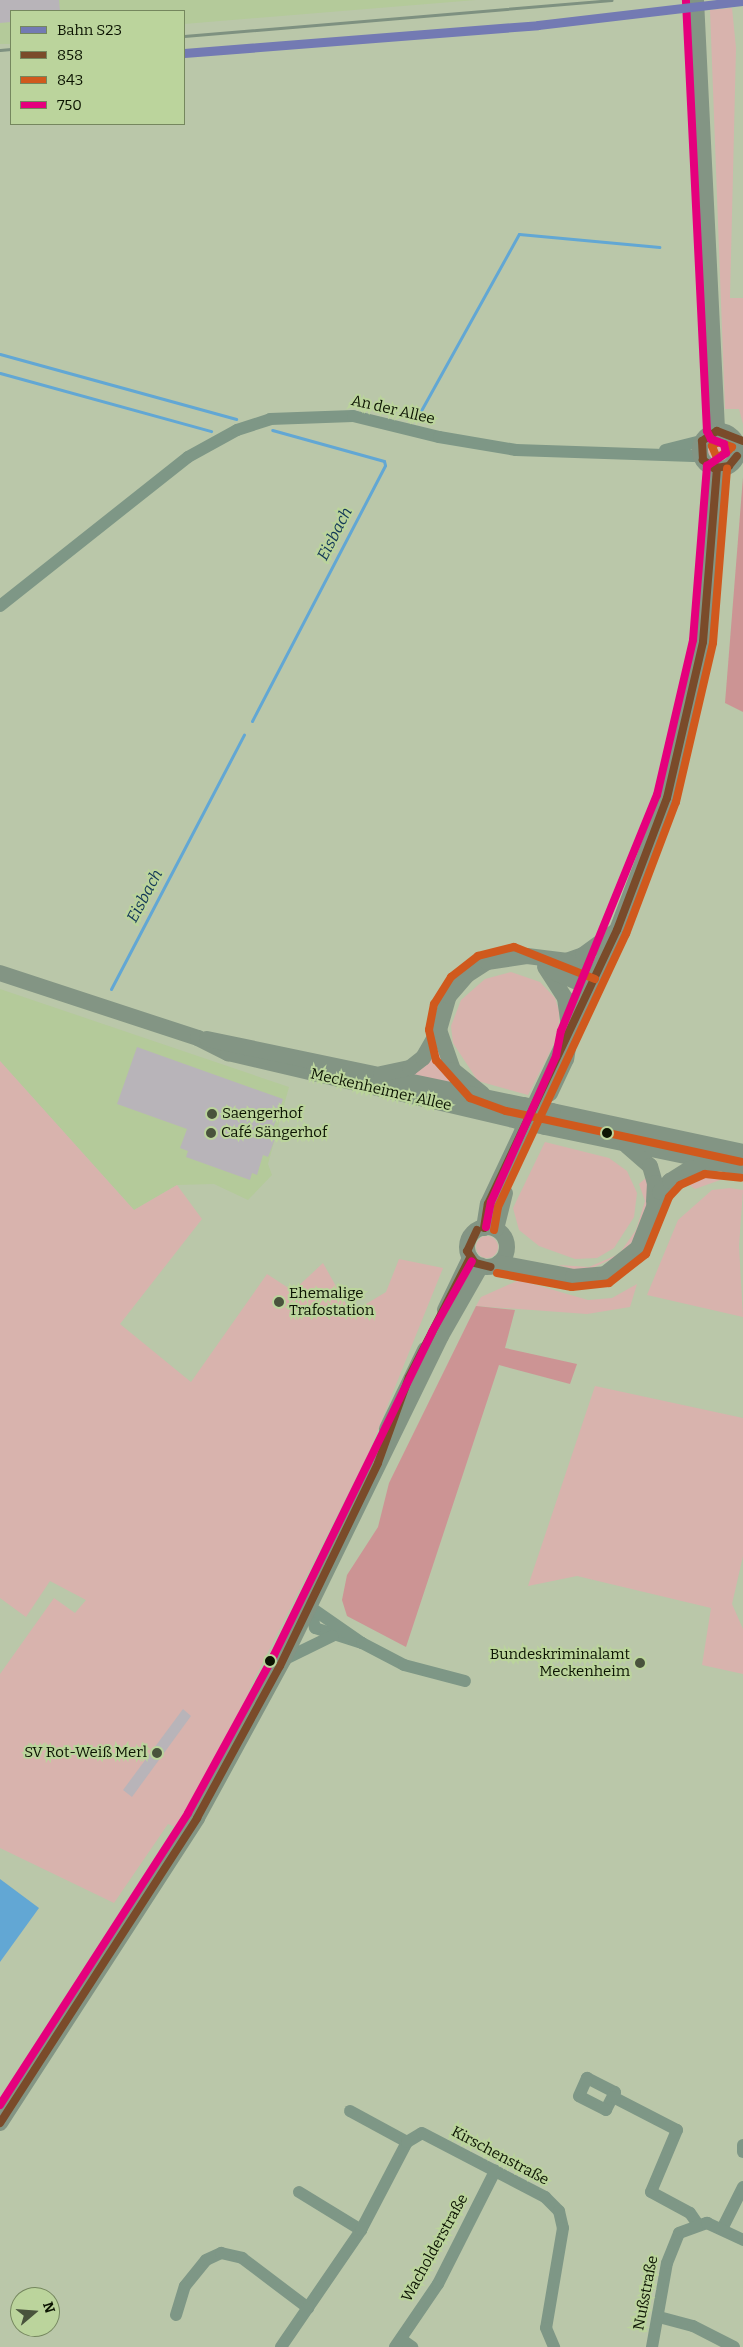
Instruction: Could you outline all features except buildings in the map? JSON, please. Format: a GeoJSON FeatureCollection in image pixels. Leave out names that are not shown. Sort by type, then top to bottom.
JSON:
{"type":"FeatureCollection","features":[{"type":"Feature","properties":{"kind":"main road"},"geometry":{"type":"LineString","coordinates":[[0,2123],[197,1818],[310,1607],[378,1462],[409,1377],[475,1262],[468,1242],[490,1228],[566,1060],[570,1034],[617,930],[662,813],[688,718],[712,560],[717,468],[702,449],[717,431],[696,0]]}},
{"type":"Feature","properties":{"kind":"main road"},"geometry":{"type":"LineString","coordinates":[[717,431],[732,436],[738,450],[729,466],[717,468]]}},
{"type":"Feature","properties":{"kind":"main road"},"geometry":{"type":"LineString","coordinates":[[372,1075],[417,1064],[439,1030],[446,1001],[462,980],[487,962],[512,957],[566,961],[583,955],[617,930]]}},
{"type":"Feature","properties":{"kind":"main road"},"geometry":{"type":"LineString","coordinates":[[512,957],[545,967],[591,988]]}},
{"type":"Feature","properties":{"kind":"main road"},"geometry":{"type":"LineString","coordinates":[[566,961],[584,972],[591,988]]}},
{"type":"Feature","properties":{"kind":"main road"},"geometry":{"type":"LineString","coordinates":[[545,967],[565,998],[570,1034]]}},
{"type":"Feature","properties":{"kind":"main road","name":"Meckenheimer Allee"},"geometry":{"type":"LineString","coordinates":[[0,973],[198,1038],[223,1051],[275,1066],[545,1128],[743,1168]]}},
{"type":"Feature","properties":{"kind":"main road"},"geometry":{"type":"LineString","coordinates":[[439,1030],[445,1056],[464,1081],[517,1104]]}},
{"type":"Feature","properties":{"kind":"main road","name":"Meckenheimer Allee"},"geometry":{"type":"LineString","coordinates":[[198,1038],[222,1040],[372,1075],[743,1152]]}},
{"type":"Feature","properties":{"kind":"main road"},"geometry":{"type":"LineString","coordinates":[[623,1143],[650,1166],[656,1183],[654,1206]]}},
{"type":"Feature","properties":{"kind":"main road"},"geometry":{"type":"LineString","coordinates":[[475,1262],[548,1269],[582,1278],[612,1271],[638,1248],[654,1206],[674,1177],[704,1164],[719,1163]]}},
{"type":"Feature","properties":{"kind":"main road"},"geometry":{"type":"LineString","coordinates":[[490,1228],[506,1244],[548,1269]]}},
{"type":"Feature","properties":{"kind":"main road"},"geometry":{"type":"LineString","coordinates":[[500,1263],[506,1244]]}},
{"type":"Feature","properties":{"kind":"street","name":"An der Allee"},"geometry":{"type":"LineString","coordinates":[[0,606],[188,457],[237,430],[270,419],[353,416],[491,447],[565,453],[658,452],[702,449]]}},
{"type":"Feature","properties":{"kind":"street"},"geometry":{"type":"LineString","coordinates":[[310,1607],[314,1626],[332,1636],[362,1644],[420,1671],[465,1681]]}},
{"type":"Feature","properties":{"kind":"street"},"geometry":{"type":"LineString","coordinates":[[310,1607],[362,1644]]}},
{"type":"Feature","properties":{"kind":"street"},"geometry":{"type":"LineString","coordinates":[[283,1660],[332,1636]]}},
{"type":"Feature","properties":{"kind":"street"},"geometry":{"type":"LineString","coordinates":[[612,2097],[677,2130],[651,2192],[690,2213],[697,2223],[722,2229],[743,2240]]}},
{"type":"Feature","properties":{"kind":"street"},"geometry":{"type":"LineString","coordinates":[[281,2347],[361,2230],[407,2142],[350,2111]]}},
{"type":"Feature","properties":{"kind":"street","name":"Kirschenstraße"},"geometry":{"type":"LineString","coordinates":[[407,2142],[422,2133],[545,2197],[561,2217],[563,2228],[547,2316],[554,2347]]}},
{"type":"Feature","properties":{"kind":"street"},"geometry":{"type":"LineString","coordinates":[[743,2145],[743,2152]]}},
{"type":"Feature","properties":{"kind":"street","name":"Wacholderstraße"},"geometry":{"type":"LineString","coordinates":[[412,2347],[398,2343],[438,2284],[495,2171]]}},
{"type":"Feature","properties":{"kind":"street"},"geometry":{"type":"LineString","coordinates":[[722,2229],[743,2187]]}},
{"type":"Feature","properties":{"kind":"street"},"geometry":{"type":"LineString","coordinates":[[299,2192],[361,2230]]}},
{"type":"Feature","properties":{"kind":"street","name":"Nußstraße"},"geometry":{"type":"LineString","coordinates":[[652,2347],[674,2244],[679,2234],[697,2223]]}},
{"type":"Feature","properties":{"kind":"street"},"geometry":{"type":"LineString","coordinates":[[176,2315],[185,2286],[206,2260],[221,2253],[242,2258],[308,2308]]}},
{"type":"Feature","properties":{"kind":"street"},"geometry":{"type":"LineString","coordinates":[[659,2317],[693,2326],[734,2347]]}},
{"type":"Feature","properties":{"kind":"shaded area"},"geometry":{"type":"Polygon","coordinates":[[[0,0],[476,0],[185,24],[185,10],[10,10],[10,44],[0,44],[0,0]]]}},
{"type":"Feature","properties":{"kind":"shaded area"},"geometry":{"type":"Polygon","coordinates":[[[732,8],[736,48],[730,298],[743,298],[743,424],[739,409],[725,409],[710,10],[732,8]]]}},
{"type":"Feature","properties":{"kind":"shaded area"},"geometry":{"type":"Polygon","coordinates":[[[717,439],[724,442],[727,449],[724,456],[717,459],[710,456],[707,449],[710,442],[717,439]]]}},
{"type":"Feature","properties":{"kind":"shaded area"},"geometry":{"type":"Polygon","coordinates":[[[743,477],[743,712],[725,703],[743,477]]]}},
{"type":"Feature","properties":{"kind":"shaded area"},"geometry":{"type":"Polygon","coordinates":[[[511,972],[540,982],[555,998],[559,1011],[559,1034],[528,1095],[478,1081],[453,1043],[451,1026],[461,1000],[485,979],[511,972]]]}},
{"type":"Feature","properties":{"kind":"shaded area"},"geometry":{"type":"Polygon","coordinates":[[[0,989],[289,1087],[268,1164],[272,1175],[248,1200],[214,1184],[177,1185],[134,1210],[0,1061],[0,989]]]}},
{"type":"Feature","properties":{"kind":"shaded area"},"geometry":{"type":"Polygon","coordinates":[[[437,1048],[462,1088],[404,1076],[437,1048]]]}},
{"type":"Feature","properties":{"kind":"shaded area"},"geometry":{"type":"Polygon","coordinates":[[[0,1061],[134,1210],[177,1185],[202,1219],[120,1324],[191,1382],[267,1274],[293,1291],[323,1263],[351,1313],[386,1292],[399,1259],[443,1268],[368,1454],[250,1688],[233,1739],[178,1828],[168,1824],[114,1903],[0,1848],[0,1674],[54,1598],[75,1613],[86,1600],[50,1581],[26,1617],[0,1598],[0,1061]]]}},
{"type":"Feature","properties":{"kind":"shaded area"},"geometry":{"type":"Polygon","coordinates":[[[545,1142],[609,1158],[627,1171],[637,1193],[634,1217],[614,1248],[597,1258],[575,1259],[539,1246],[519,1230],[513,1208],[545,1142]]]}},
{"type":"Feature","properties":{"kind":"shaded area"},"geometry":{"type":"Polygon","coordinates":[[[705,1172],[743,1177],[743,1181],[723,1179],[695,1189],[680,1179],[705,1172]]]}},
{"type":"Feature","properties":{"kind":"shaded area"},"geometry":{"type":"Polygon","coordinates":[[[648,1176],[648,1202],[632,1242],[620,1255],[590,1269],[573,1269],[558,1265],[589,1267],[619,1254],[636,1230],[645,1201],[639,1184],[648,1176]]]}},
{"type":"Feature","properties":{"kind":"shaded area"},"geometry":{"type":"Polygon","coordinates":[[[730,1188],[743,1190],[739,1246],[743,1317],[647,1295],[678,1220],[712,1190],[730,1188]]]}},
{"type":"Feature","properties":{"kind":"shaded area"},"geometry":{"type":"Polygon","coordinates":[[[487,1236],[497,1243],[498,1247],[491,1257],[487,1258],[477,1251],[476,1247],[483,1237],[487,1236]]]}},
{"type":"Feature","properties":{"kind":"shaded area"},"geometry":{"type":"Polygon","coordinates":[[[519,1280],[588,1300],[612,1298],[637,1284],[630,1307],[587,1314],[476,1306],[481,1297],[519,1280]]]}},
{"type":"Feature","properties":{"kind":"shaded area"},"geometry":{"type":"Polygon","coordinates":[[[476,1306],[515,1310],[505,1348],[577,1364],[570,1384],[499,1365],[406,1647],[347,1616],[342,1600],[347,1575],[378,1527],[389,1483],[476,1306]]]}},
{"type":"Feature","properties":{"kind":"shaded area"},"geometry":{"type":"Polygon","coordinates":[[[595,1386],[743,1418],[743,1556],[732,1604],[743,1629],[743,1674],[702,1665],[711,1608],[577,1576],[528,1586],[595,1386]]]}},
{"type":"Feature","properties":{"kind":"water"},"geometry":{"type":"Polygon","coordinates":[[[0,1879],[39,1908],[0,1962],[0,1879]]]}},
{"type":"Feature","properties":{"kind":"waterway"},"geometry":{"type":"LineString","coordinates":[[418,416],[519,234],[659,247]]}},
{"type":"Feature","properties":{"kind":"waterway","name":"Eisbach"},"geometry":{"type":"LineString","coordinates":[[0,354],[236,419]]}},
{"type":"Feature","properties":{"kind":"waterway"},"geometry":{"type":"LineString","coordinates":[[0,373],[211,431]]}},
{"type":"Feature","properties":{"kind":"waterway","name":"Eisbach"},"geometry":{"type":"LineString","coordinates":[[252,721],[385,465],[384,461],[272,430]]}},
{"type":"Feature","properties":{"kind":"waterway","name":"Eisbach"},"geometry":{"type":"LineString","coordinates":[[111,989],[244,735]]}},
{"type":"Feature","properties":{"kind":"railway"},"geometry":{"type":"LineString","coordinates":[[185,36],[611,0]]}},
{"type":"Feature","properties":{"kind":"railway"},"geometry":{"type":"LineString","coordinates":[[0,50],[10,49]]}},
{"type":"Feature","properties":{"kind":"rail line","name":"S23"},"geometry":{"type":"LineString","coordinates":[[185,53],[538,25],[743,1]]}},
{"type":"Feature","properties":{"kind":"transit line","name":"750"},"geometry":{"type":"LineString","coordinates":[[486,1227],[491,1202],[556,1056],[561,1031],[657,795],[693,640],[707,466],[726,453],[724,444],[711,439],[707,431],[686,0]]}},
{"type":"Feature","properties":{"kind":"transit line","name":"858"},"geometry":{"type":"LineString","coordinates":[[737,456],[729,466],[714,468],[703,460],[702,441],[717,431],[743,441]]}},
{"type":"Feature","properties":{"kind":"transit line","name":"843"},"geometry":{"type":"LineString","coordinates":[[729,450],[717,458],[712,446],[718,442],[732,447]]}},
{"type":"Feature","properties":{"kind":"transit line","name":"858"},"geometry":{"type":"LineString","coordinates":[[484,1228],[488,1204],[617,930],[667,798],[703,642],[717,468]]}},
{"type":"Feature","properties":{"kind":"transit line","name":"843"},"geometry":{"type":"LineString","coordinates":[[494,1230],[498,1207],[626,934],[676,802],[713,643],[727,469]]}},
{"type":"Feature","properties":{"kind":"transit line","name":"843"},"geometry":{"type":"LineString","coordinates":[[595,979],[514,947],[478,956],[451,977],[434,1004],[429,1030],[436,1060],[470,1098],[506,1111],[741,1162]]}},
{"type":"Feature","properties":{"kind":"transit line","name":"843"},"geometry":{"type":"LineString","coordinates":[[497,1273],[572,1287],[609,1283],[646,1254],[669,1197],[680,1185],[705,1174],[741,1178]]}},
{"type":"Feature","properties":{"kind":"transit line","name":"858"},"geometry":{"type":"LineString","coordinates":[[477,1230],[467,1251],[475,1263],[491,1267]]}},
{"type":"Feature","properties":{"kind":"transit line","name":"858"},"geometry":{"type":"LineString","coordinates":[[0,2123],[197,1818],[280,1666],[378,1463],[409,1377],[470,1258]]}},
{"type":"Feature","properties":{"kind":"transit line","name":"750"},"geometry":{"type":"LineString","coordinates":[[0,2105],[188,1813],[274,1655],[432,1332],[472,1261]]}},
{"type":"Feature","properties":{"kind":"place","name":"Saengerhof"},"geometry":{"type":"Point","coordinates":[212,1114]}},
{"type":"Feature","properties":{"kind":"place","name":"Café Sängerhof"},"geometry":{"type":"Point","coordinates":[211,1133]}},
{"type":"Feature","properties":{"kind":"place","name":"Ehemalige Trafostation"},"geometry":{"type":"Point","coordinates":[279,1302]}},
{"type":"Feature","properties":{"kind":"place","name":"Bundeskriminalamt Meckenheim"},"geometry":{"type":"Point","coordinates":[640,1663]}},
{"type":"Feature","properties":{"kind":"place","name":"SV Rot-Weiß Merl"},"geometry":{"type":"Point","coordinates":[157,1753]}}]}
